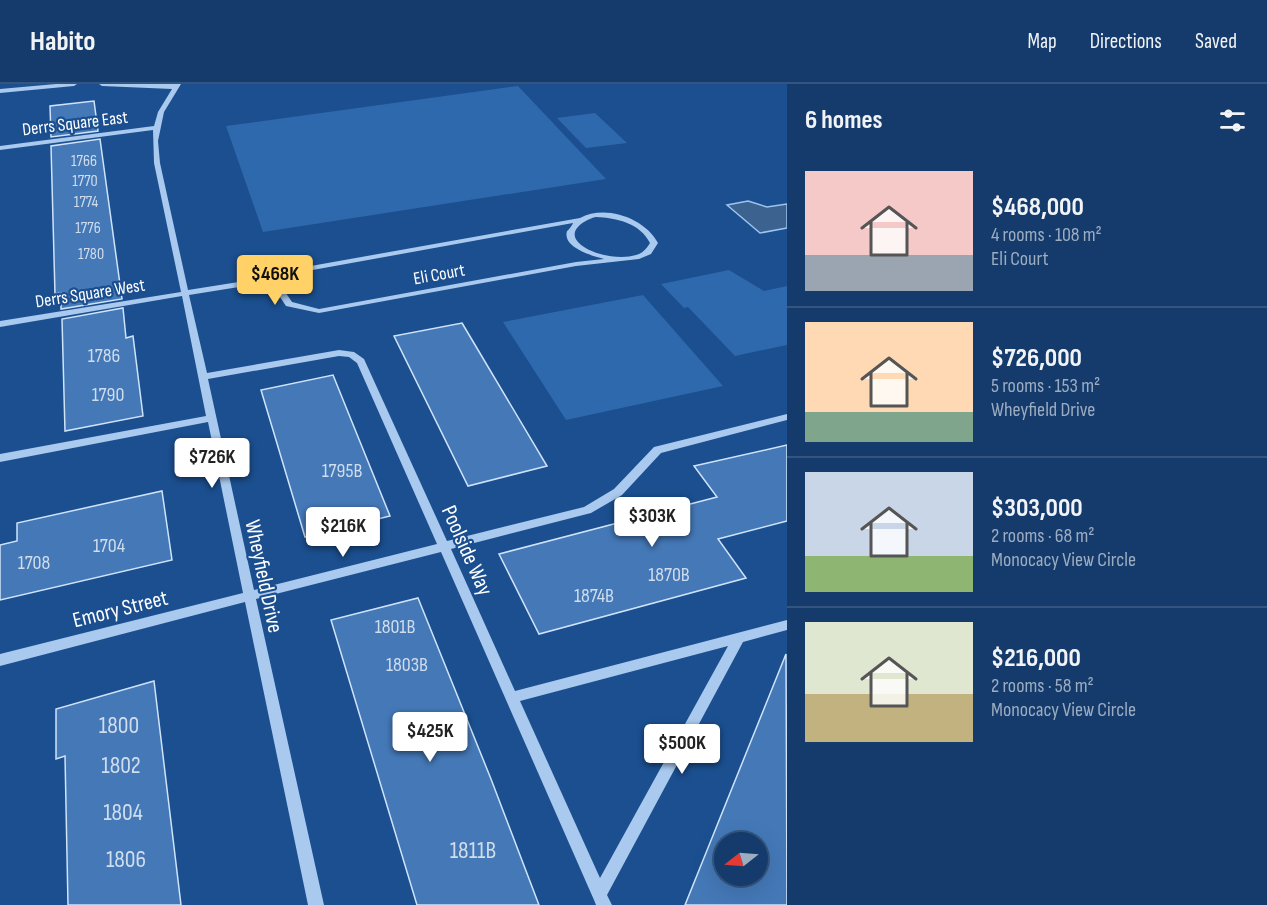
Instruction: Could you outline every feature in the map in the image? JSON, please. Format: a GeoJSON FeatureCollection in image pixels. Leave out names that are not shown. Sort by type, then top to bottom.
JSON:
{"type":"FeatureCollection","features":[{"type":"Feature","properties":{"kind":"street"},"geometry":{"type":"LineString","coordinates":[[0,91],[39,85],[74,84]]}},
{"type":"Feature","properties":{"kind":"street"},"geometry":{"type":"LineString","coordinates":[[102,84],[176,85]]}},
{"type":"Feature","properties":{"kind":"street","name":"Wheyfield Drive"},"geometry":{"type":"LineString","coordinates":[[176,85],[158,112],[155,128],[157,163],[316,905]]}},
{"type":"Feature","properties":{"kind":"street","name":"Derrs Square East"},"geometry":{"type":"LineString","coordinates":[[0,148],[155,128]]}},
{"type":"Feature","properties":{"kind":"street","name":"Eli Court"},"geometry":{"type":"LineString","coordinates":[[185,295],[272,279],[294,272],[607,216],[627,219],[648,230],[654,243],[648,252],[626,260],[576,264],[319,310],[303,309],[289,304],[272,279]]}},
{"type":"Feature","properties":{"kind":"street"},"geometry":{"type":"LineString","coordinates":[[579,220],[572,229],[572,238],[577,246],[601,257],[626,260]]}},
{"type":"Feature","properties":{"kind":"street","name":"Derrs Square West"},"geometry":{"type":"LineString","coordinates":[[0,324],[185,295]]}},
{"type":"Feature","properties":{"kind":"street","name":"Poolside Way"},"geometry":{"type":"LineString","coordinates":[[203,377],[339,353],[351,354],[361,361],[601,900]]}},
{"type":"Feature","properties":{"kind":"street","name":"Emory Street"},"geometry":{"type":"LineString","coordinates":[[0,660],[587,510],[618,492],[658,450],[787,417]]}},
{"type":"Feature","properties":{"kind":"street"},"geometry":{"type":"LineString","coordinates":[[0,458],[211,418]]}},
{"type":"Feature","properties":{"kind":"street"},"geometry":{"type":"LineString","coordinates":[[510,698],[738,640],[787,625]]}},
{"type":"Feature","properties":{"kind":"street"},"geometry":{"type":"LineString","coordinates":[[601,900],[738,640]]}},
{"type":"Feature","properties":{"kind":"shaded area"},"geometry":{"type":"Polygon","coordinates":[[[518,86],[606,179],[263,232],[226,126],[518,86]]]}},
{"type":"Feature","properties":{"kind":"shaded area"},"geometry":{"type":"Polygon","coordinates":[[[595,113],[627,143],[586,148],[557,118],[595,113]]]}},
{"type":"Feature","properties":{"kind":"shaded area"},"geometry":{"type":"Polygon","coordinates":[[[748,201],[767,207],[787,204],[787,228],[760,233],[727,205],[748,201]]]}},
{"type":"Feature","properties":{"kind":"shaded area"},"geometry":{"type":"Polygon","coordinates":[[[729,270],[764,291],[787,286],[787,345],[735,356],[688,307],[684,308],[661,284],[729,270]]]}},
{"type":"Feature","properties":{"kind":"shaded area"},"geometry":{"type":"Polygon","coordinates":[[[643,295],[723,386],[566,420],[503,322],[643,295]]]}},
{"type":"Feature","properties":{"kind":"building"},"geometry":{"type":"Polygon","coordinates":[[[94,101],[98,131],[51,137],[50,106],[94,101]]]}},
{"type":"Feature","properties":{"kind":"building"},"geometry":{"type":"Polygon","coordinates":[[[100,139],[122,299],[61,309],[61,293],[55,294],[51,146],[100,139]]]}},
{"type":"Feature","properties":{"kind":"building"},"geometry":{"type":"Polygon","coordinates":[[[123,308],[126,338],[133,336],[143,416],[65,431],[62,319],[123,308]]]}},
{"type":"Feature","properties":{"kind":"building"},"geometry":{"type":"Polygon","coordinates":[[[462,323],[547,466],[468,486],[394,336],[462,323]]]}},
{"type":"Feature","properties":{"kind":"building"},"geometry":{"type":"Polygon","coordinates":[[[333,375],[390,516],[305,537],[261,390],[333,375]]]}},
{"type":"Feature","properties":{"kind":"building"},"geometry":{"type":"Polygon","coordinates":[[[787,445],[787,521],[718,539],[746,578],[539,634],[499,554],[717,497],[694,466],[787,445]]]}},
{"type":"Feature","properties":{"kind":"building"},"geometry":{"type":"Polygon","coordinates":[[[162,491],[172,560],[0,600],[0,545],[17,541],[17,523],[162,491]]]}},
{"type":"Feature","properties":{"kind":"building"},"geometry":{"type":"Polygon","coordinates":[[[418,598],[539,905],[417,905],[331,620],[418,598]]]}},
{"type":"Feature","properties":{"kind":"building"},"geometry":{"type":"Polygon","coordinates":[[[786,654],[787,905],[685,905],[714,833],[714,886],[768,886],[768,832],[714,832],[786,654]]]}},
{"type":"Feature","properties":{"kind":"building"},"geometry":{"type":"Polygon","coordinates":[[[154,681],[181,905],[68,905],[65,756],[56,759],[56,709],[154,681]]]}}]}
